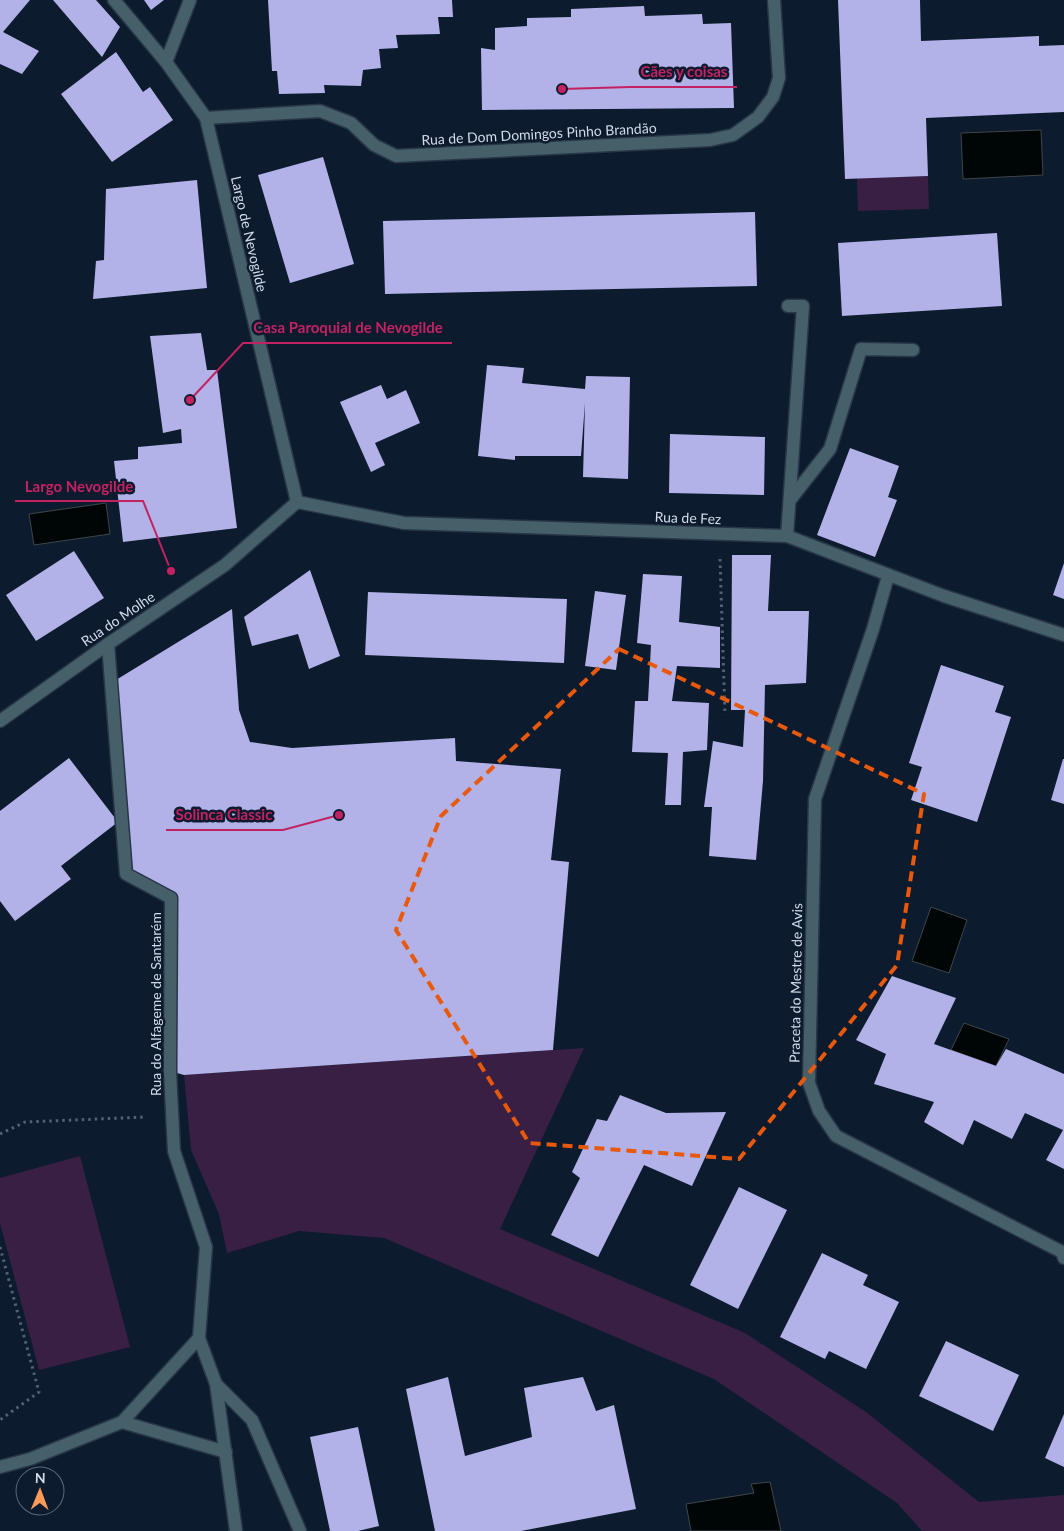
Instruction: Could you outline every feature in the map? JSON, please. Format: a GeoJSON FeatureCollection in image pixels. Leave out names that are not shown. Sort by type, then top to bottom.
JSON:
{"type":"FeatureCollection","features":[{"type":"Feature","properties":{"kind":"street","name":"Largo de Nevogilde"},"geometry":{"type":"LineString","coordinates":[[114,0],[166,62],[206,118],[297,502]]}},
{"type":"Feature","properties":{"kind":"street"},"geometry":{"type":"LineString","coordinates":[[166,62],[190,0]]}},
{"type":"Feature","properties":{"kind":"street","name":"Rua de Dom Domingos Pinho Brandão"},"geometry":{"type":"LineString","coordinates":[[206,118],[320,112],[352,123],[374,144],[396,156],[718,139],[733,135],[758,117],[773,97],[779,78],[774,0]]}},
{"type":"Feature","properties":{"kind":"street"},"geometry":{"type":"LineString","coordinates":[[787,536],[803,306],[788,306]]}},
{"type":"Feature","properties":{"kind":"street"},"geometry":{"type":"LineString","coordinates":[[790,500],[830,449],[861,349],[913,350]]}},
{"type":"Feature","properties":{"kind":"street","name":"Rua de Fez"},"geometry":{"type":"LineString","coordinates":[[297,502],[404,523],[787,536],[888,576],[1064,634]]}},
{"type":"Feature","properties":{"kind":"street","name":"Rua do Molhe"},"geometry":{"type":"LineString","coordinates":[[0,721],[108,644],[225,565],[297,502]]}},
{"type":"Feature","properties":{"kind":"street","name":"Praceta do Mestre de Avis"},"geometry":{"type":"LineString","coordinates":[[888,576],[873,629],[814,799],[809,1083],[819,1111],[836,1136],[1062,1252],[1064,1258]]}},
{"type":"Feature","properties":{"kind":"street","name":"Rua do Alfageme de Santarém"},"geometry":{"type":"LineString","coordinates":[[108,644],[126,874],[171,898],[170,1071],[174,1150],[206,1247],[199,1338],[216,1384],[236,1531]]}},
{"type":"Feature","properties":{"kind":"street"},"geometry":{"type":"LineString","coordinates":[[0,1467],[30,1459],[122,1422],[199,1338]]}},
{"type":"Feature","properties":{"kind":"street","name":"Rua do Alfageme de Santarém"},"geometry":{"type":"LineString","coordinates":[[216,1384],[252,1420],[300,1531]]}},
{"type":"Feature","properties":{"kind":"street"},"geometry":{"type":"LineString","coordinates":[[122,1422],[226,1452]]}},
{"type":"Feature","properties":{"kind":"path"},"geometry":{"type":"LineString","coordinates":[[719,534],[725,715]]}},
{"type":"Feature","properties":{"kind":"path"},"geometry":{"type":"LineString","coordinates":[[0,1134],[25,1122],[172,1116]]}},
{"type":"Feature","properties":{"kind":"path"},"geometry":{"type":"LineString","coordinates":[[0,1247],[39,1392],[0,1420]]}},
{"type":"Feature","properties":{"kind":"highlighted area"},"geometry":{"type":"Polygon","coordinates":[[[619,649],[924,794],[897,965],[739,1159],[529,1143],[396,930],[441,816],[619,649]]]}},
{"type":"Feature","properties":{"kind":"shaded area"},"geometry":{"type":"Polygon","coordinates":[[[1041,130],[1043,175],[963,179],[961,133],[1041,130]]]}},
{"type":"Feature","properties":{"kind":"shaded area"},"geometry":{"type":"Polygon","coordinates":[[[928,176],[929,209],[858,211],[857,177],[928,176]]]}},
{"type":"Feature","properties":{"kind":"shaded area"},"geometry":{"type":"Polygon","coordinates":[[[106,503],[110,534],[34,545],[29,514],[106,503]]]}},
{"type":"Feature","properties":{"kind":"shaded area"},"geometry":{"type":"Polygon","coordinates":[[[931,907],[967,920],[949,973],[912,961],[931,907]]]}},
{"type":"Feature","properties":{"kind":"shaded area"},"geometry":{"type":"Polygon","coordinates":[[[964,1023],[1009,1039],[996,1066],[951,1050],[964,1023]]]}},
{"type":"Feature","properties":{"kind":"shaded area"},"geometry":{"type":"Polygon","coordinates":[[[584,1048],[500,1229],[745,1333],[866,1412],[979,1502],[1064,1495],[1064,1531],[922,1531],[897,1503],[714,1379],[384,1238],[299,1231],[227,1253],[219,1214],[191,1150],[184,1075],[584,1048]]]}},
{"type":"Feature","properties":{"kind":"shaded area"},"geometry":{"type":"Polygon","coordinates":[[[80,1156],[130,1347],[39,1370],[0,1223],[0,1178],[80,1156]]]}},
{"type":"Feature","properties":{"kind":"shaded area"},"geometry":{"type":"Polygon","coordinates":[[[770,1482],[781,1531],[691,1531],[686,1504],[754,1493],[751,1484],[770,1482]]]}},
{"type":"Feature","properties":{"kind":"building"},"geometry":{"type":"Polygon","coordinates":[[[0,0],[30,0],[3,32],[39,51],[22,74],[0,64],[0,0]]]}},
{"type":"Feature","properties":{"kind":"building"},"geometry":{"type":"Polygon","coordinates":[[[53,0],[96,0],[120,27],[102,57],[53,0]]]}},
{"type":"Feature","properties":{"kind":"building"},"geometry":{"type":"Polygon","coordinates":[[[144,0],[164,0],[151,10],[144,0]]]}},
{"type":"Feature","properties":{"kind":"building"},"geometry":{"type":"Polygon","coordinates":[[[268,0],[452,0],[453,17],[438,17],[440,34],[396,35],[398,48],[379,49],[381,68],[363,70],[361,86],[324,85],[325,93],[279,94],[277,71],[272,71],[268,0]]]}},
{"type":"Feature","properties":{"kind":"building"},"geometry":{"type":"Polygon","coordinates":[[[838,0],[920,0],[921,41],[1039,36],[1039,46],[1064,45],[1064,112],[926,118],[928,176],[845,179],[838,0]]]}},
{"type":"Feature","properties":{"kind":"building"},"geometry":{"type":"Polygon","coordinates":[[[644,6],[645,16],[702,14],[703,24],[731,23],[734,108],[482,110],[481,48],[495,50],[495,28],[527,26],[527,18],[571,17],[571,9],[644,6]]]}},
{"type":"Feature","properties":{"kind":"building"},"geometry":{"type":"Polygon","coordinates":[[[116,52],[143,92],[150,87],[173,120],[112,162],[61,94],[116,52]]]}},
{"type":"Feature","properties":{"kind":"building"},"geometry":{"type":"Polygon","coordinates":[[[323,157],[354,264],[290,283],[258,175],[323,157]]]}},
{"type":"Feature","properties":{"kind":"building"},"geometry":{"type":"Polygon","coordinates":[[[197,180],[207,288],[93,299],[96,261],[104,260],[106,189],[197,180]]]}},
{"type":"Feature","properties":{"kind":"building"},"geometry":{"type":"Polygon","coordinates":[[[755,212],[757,286],[385,294],[383,221],[755,212]]]}},
{"type":"Feature","properties":{"kind":"building"},"geometry":{"type":"Polygon","coordinates":[[[997,233],[1002,306],[842,316],[838,243],[997,233]]]}},
{"type":"Feature","properties":{"kind":"building"},"geometry":{"type":"Polygon","coordinates":[[[201,333],[207,370],[217,370],[237,528],[123,542],[114,461],[138,459],[138,447],[182,443],[181,429],[163,433],[150,336],[201,333]]]}},
{"type":"Feature","properties":{"kind":"building"},"geometry":{"type":"Polygon","coordinates":[[[487,365],[524,368],[522,383],[585,389],[586,376],[630,377],[628,479],[583,477],[585,403],[581,456],[515,456],[515,460],[478,456],[487,365]]]}},
{"type":"Feature","properties":{"kind":"building"},"geometry":{"type":"Polygon","coordinates":[[[381,385],[387,399],[406,390],[420,423],[375,443],[385,465],[371,472],[340,402],[381,385]]]}},
{"type":"Feature","properties":{"kind":"building"},"geometry":{"type":"Polygon","coordinates":[[[670,434],[765,437],[764,495],[669,493],[670,434]]]}},
{"type":"Feature","properties":{"kind":"building"},"geometry":{"type":"Polygon","coordinates":[[[850,448],[899,466],[888,497],[897,500],[875,557],[817,535],[850,448]]]}},
{"type":"Feature","properties":{"kind":"building"},"geometry":{"type":"Polygon","coordinates":[[[74,551],[104,598],[36,641],[6,595],[74,551]]]}},
{"type":"Feature","properties":{"kind":"building"},"geometry":{"type":"Polygon","coordinates":[[[732,555],[771,555],[768,611],[809,611],[806,683],[765,685],[763,781],[756,860],[709,856],[712,807],[704,807],[713,741],[743,747],[745,710],[731,710],[732,555]]]}},
{"type":"Feature","properties":{"kind":"building"},"geometry":{"type":"Polygon","coordinates":[[[1064,563],[1064,599],[1053,595],[1064,563]]]}},
{"type":"Feature","properties":{"kind":"building"},"geometry":{"type":"Polygon","coordinates":[[[310,570],[340,656],[309,669],[298,634],[252,646],[244,617],[310,570]]]}},
{"type":"Feature","properties":{"kind":"building"},"geometry":{"type":"Polygon","coordinates":[[[643,574],[682,576],[679,622],[720,627],[720,668],[677,666],[672,701],[709,703],[707,750],[683,752],[681,805],[665,805],[668,753],[632,752],[635,701],[648,701],[651,645],[637,643],[643,574]]]}},
{"type":"Feature","properties":{"kind":"building"},"geometry":{"type":"Polygon","coordinates":[[[595,591],[626,595],[616,670],[585,666],[595,591]]]}},
{"type":"Feature","properties":{"kind":"building"},"geometry":{"type":"Polygon","coordinates":[[[368,592],[567,599],[564,663],[365,655],[368,592]]]}},
{"type":"Feature","properties":{"kind":"building"},"geometry":{"type":"Polygon","coordinates":[[[232,609],[239,710],[250,742],[292,748],[455,738],[456,761],[561,769],[551,860],[569,862],[553,1050],[184,1075],[170,1071],[171,898],[126,874],[111,683],[232,609]]]}},
{"type":"Feature","properties":{"kind":"building"},"geometry":{"type":"Polygon","coordinates":[[[941,665],[1004,686],[995,712],[1011,717],[977,822],[911,800],[922,767],[909,763],[941,665]]]}},
{"type":"Feature","properties":{"kind":"building"},"geometry":{"type":"Polygon","coordinates":[[[69,758],[118,822],[61,866],[71,879],[15,921],[0,901],[0,811],[69,758]]]}},
{"type":"Feature","properties":{"kind":"building"},"geometry":{"type":"Polygon","coordinates":[[[1064,759],[1064,804],[1051,800],[1064,759]]]}},
{"type":"Feature","properties":{"kind":"building"},"geometry":{"type":"Polygon","coordinates":[[[892,976],[956,998],[934,1044],[996,1066],[1006,1049],[1064,1074],[1064,1169],[1046,1160],[1063,1130],[1025,1113],[1012,1139],[974,1120],[963,1145],[924,1122],[934,1102],[874,1084],[886,1054],[856,1040],[892,976]]]}},
{"type":"Feature","properties":{"kind":"building"},"geometry":{"type":"Polygon","coordinates":[[[620,1095],[666,1113],[726,1112],[692,1186],[644,1165],[598,1257],[551,1235],[580,1178],[572,1172],[597,1119],[607,1121],[620,1095]]]}},
{"type":"Feature","properties":{"kind":"building"},"geometry":{"type":"Polygon","coordinates":[[[739,1187],[787,1210],[738,1309],[690,1285],[739,1187]]]}},
{"type":"Feature","properties":{"kind":"building"},"geometry":{"type":"Polygon","coordinates":[[[822,1253],[868,1275],[863,1285],[899,1302],[866,1369],[829,1351],[825,1359],[780,1337],[822,1253]]]}},
{"type":"Feature","properties":{"kind":"building"},"geometry":{"type":"Polygon","coordinates":[[[946,1341],[1019,1375],[993,1431],[919,1396],[946,1341]]]}},
{"type":"Feature","properties":{"kind":"building"},"geometry":{"type":"Polygon","coordinates":[[[448,1377],[465,1456],[532,1437],[524,1388],[583,1377],[596,1411],[614,1405],[636,1509],[521,1531],[435,1531],[406,1389],[448,1377]]]}},
{"type":"Feature","properties":{"kind":"building"},"geometry":{"type":"Polygon","coordinates":[[[1064,1414],[1064,1467],[1045,1458],[1064,1414]]]}},
{"type":"Feature","properties":{"kind":"building"},"geometry":{"type":"Polygon","coordinates":[[[358,1427],[379,1526],[358,1531],[330,1531],[310,1437],[358,1427]]]}},
{"type":"Feature","properties":{"kind":"place","name":"Cães y coisas"},"geometry":{"type":"Point","coordinates":[562,89]}},
{"type":"Feature","properties":{"kind":"place","name":"Casa Paroquial de Nevogilde"},"geometry":{"type":"Point","coordinates":[190,400]}},
{"type":"Feature","properties":{"kind":"place","name":"Largo Nevogilde"},"geometry":{"type":"Point","coordinates":[171,571]}},
{"type":"Feature","properties":{"kind":"place","name":"Solinca Classic"},"geometry":{"type":"Point","coordinates":[339,815]}}]}
